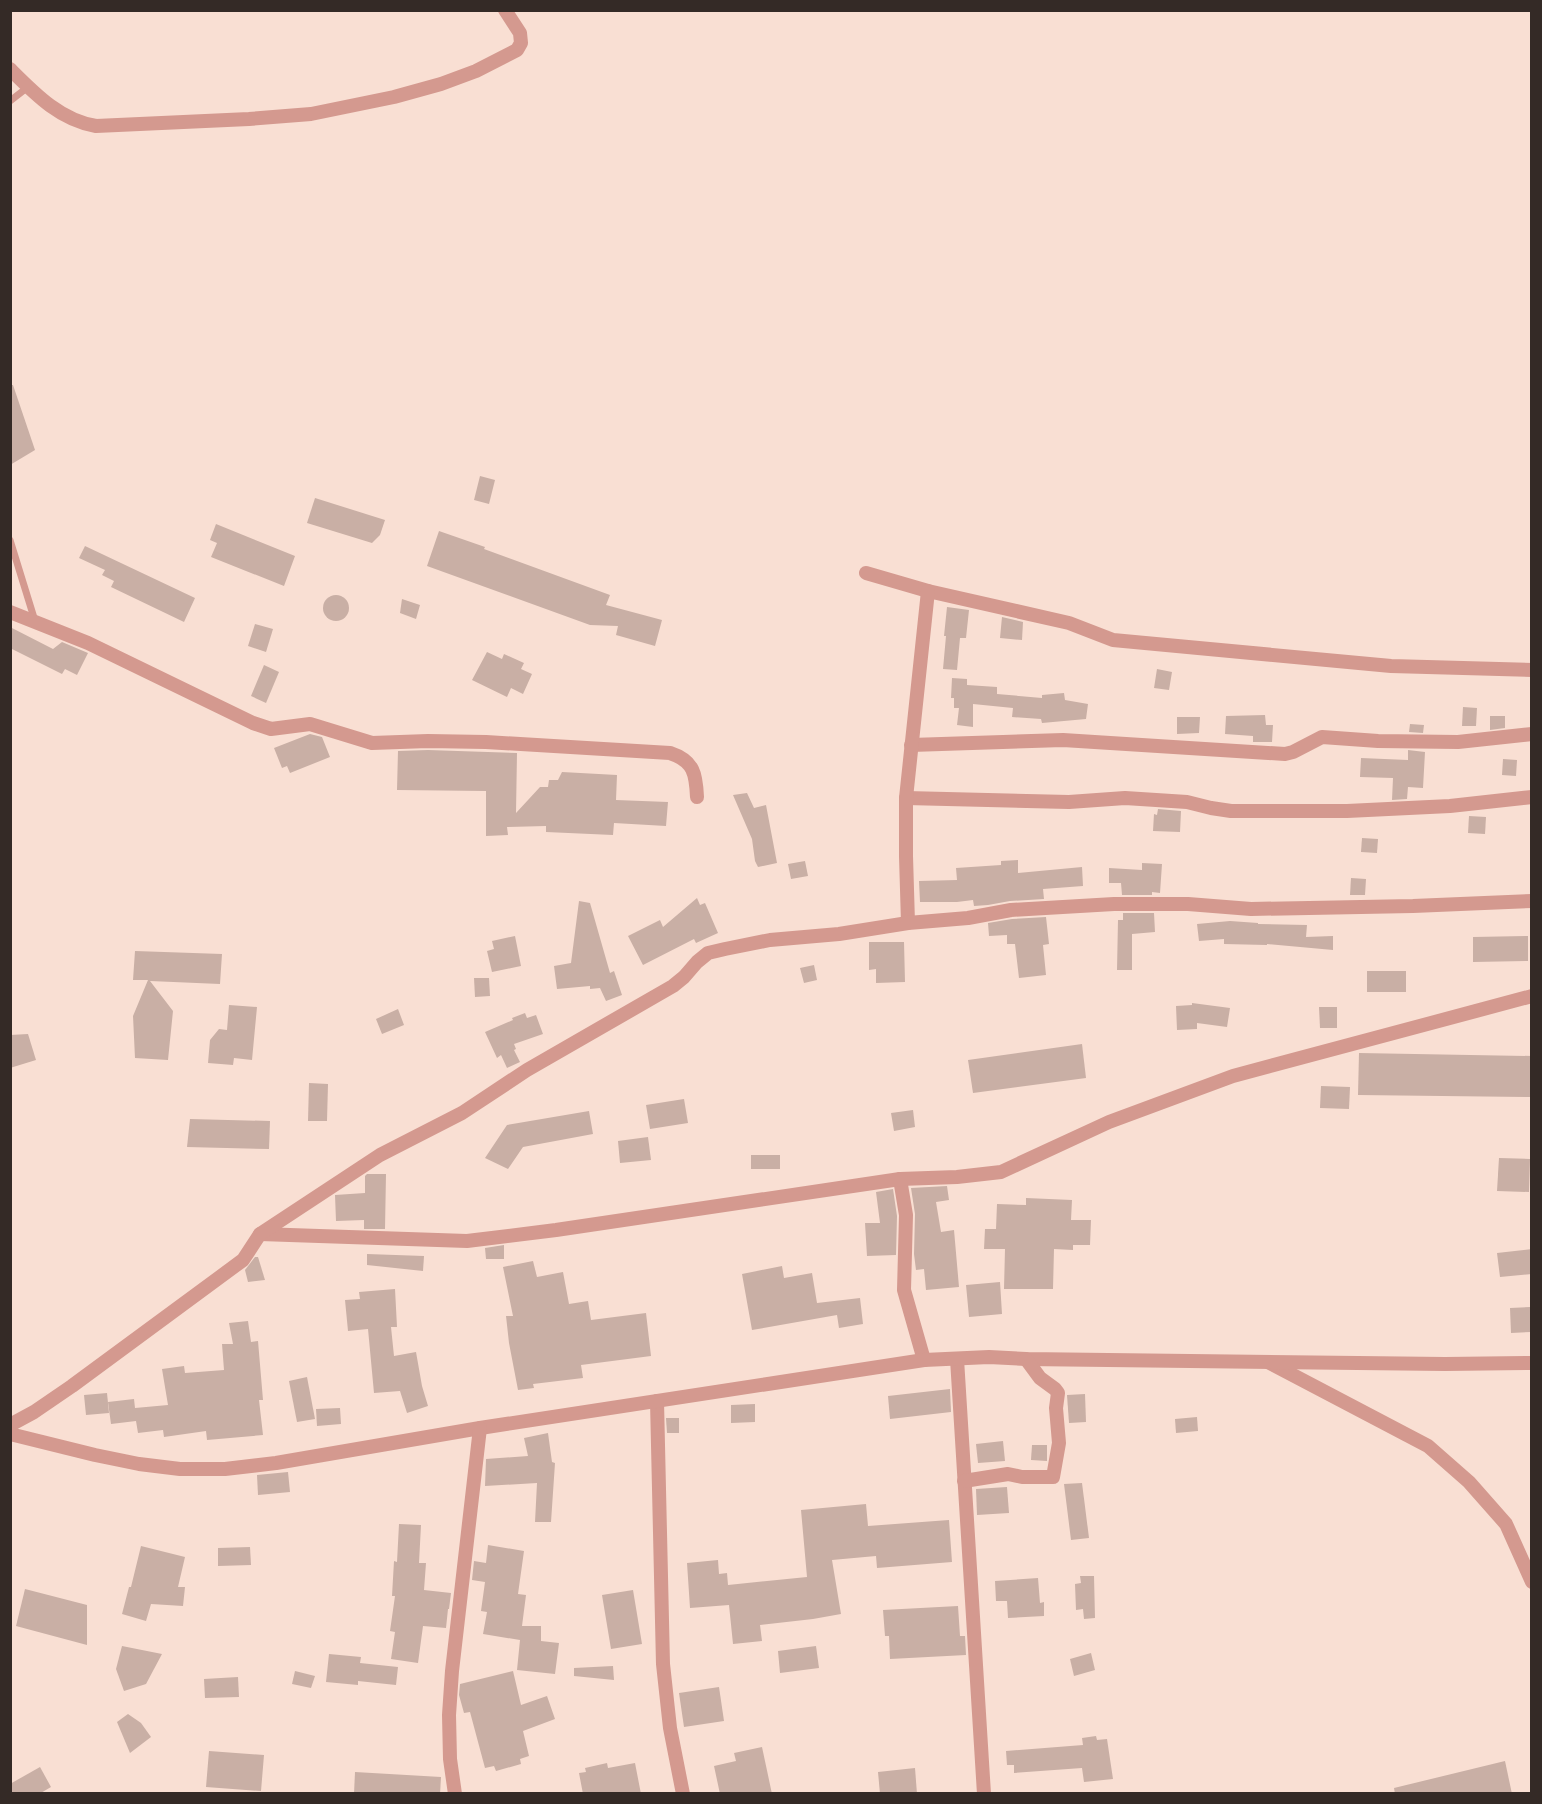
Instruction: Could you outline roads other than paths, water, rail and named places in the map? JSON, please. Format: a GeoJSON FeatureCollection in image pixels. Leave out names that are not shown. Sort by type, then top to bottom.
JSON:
{"type":"FeatureCollection","features":[{"type":"Feature","properties":{"kind":"street"},"geometry":{"type":"LineString","coordinates":[[10,69],[51,107],[70,119],[96,126],[311,114],[393,97],[441,84],[476,71],[517,50],[521,43],[520,33],[505,10]]}},
{"type":"Feature","properties":{"kind":"street"},"geometry":{"type":"LineString","coordinates":[[866,573],[928,591],[1069,623],[1113,640],[1391,666],[1532,670]]}},
{"type":"Feature","properties":{"kind":"street"},"geometry":{"type":"LineString","coordinates":[[908,923],[906,798],[928,591]]}},
{"type":"Feature","properties":{"kind":"street"},"geometry":{"type":"LineString","coordinates":[[10,612],[88,643],[253,723],[271,729],[310,724],[372,743],[486,742],[670,753],[681,756],[695,773],[697,797]]}},
{"type":"Feature","properties":{"kind":"street"},"geometry":{"type":"LineString","coordinates":[[911,745],[1063,740],[1285,754],[1322,737],[1395,742],[1458,742],[1532,734]]}},
{"type":"Feature","properties":{"kind":"street"},"geometry":{"type":"LineString","coordinates":[[906,798],[1069,802],[1125,798],[1187,801],[1231,811],[1347,812],[1450,806],[1532,797]]}},
{"type":"Feature","properties":{"kind":"street"},"geometry":{"type":"LineString","coordinates":[[10,1425],[72,1386],[243,1260],[260,1234],[380,1155],[462,1113],[527,1070],[673,986],[708,953],[770,940],[968,918],[1011,910],[1079,905],[1188,904],[1251,909],[1532,901]]}},
{"type":"Feature","properties":{"kind":"street"},"geometry":{"type":"LineString","coordinates":[[260,1234],[467,1241],[900,1179],[957,1177],[1001,1172],[1108,1122],[1233,1076],[1532,996]]}},
{"type":"Feature","properties":{"kind":"street"},"geometry":{"type":"LineString","coordinates":[[900,1179],[906,1215],[904,1290],[924,1360]]}},
{"type":"Feature","properties":{"kind":"street"},"geometry":{"type":"LineString","coordinates":[[10,1434],[139,1464],[180,1469],[214,1469],[276,1463],[480,1428],[924,1360],[989,1357],[1445,1364],[1532,1363]]}},
{"type":"Feature","properties":{"kind":"street"},"geometry":{"type":"LineString","coordinates":[[957,1359],[984,1794]]}},
{"type":"Feature","properties":{"kind":"street"},"geometry":{"type":"LineString","coordinates":[[964,1481],[1008,1474],[1022,1477],[1053,1477],[1059,1443],[1056,1408],[1058,1394],[1040,1378],[1026,1359]]}},
{"type":"Feature","properties":{"kind":"street"},"geometry":{"type":"LineString","coordinates":[[1266,1361],[1428,1446],[1469,1482],[1506,1524],[1532,1582]]}},
{"type":"Feature","properties":{"kind":"street"},"geometry":{"type":"LineString","coordinates":[[657,1401],[663,1664],[670,1728],[683,1794]]}},
{"type":"Feature","properties":{"kind":"street"},"geometry":{"type":"LineString","coordinates":[[455,1794],[450,1759],[452,1671],[480,1428]]}},
{"type":"Feature","properties":{"kind":"lane"},"geometry":{"type":"LineString","coordinates":[[10,101],[28,87]]}},
{"type":"Feature","properties":{"kind":"lane"},"geometry":{"type":"LineString","coordinates":[[10,540],[35,621]]}}]}
